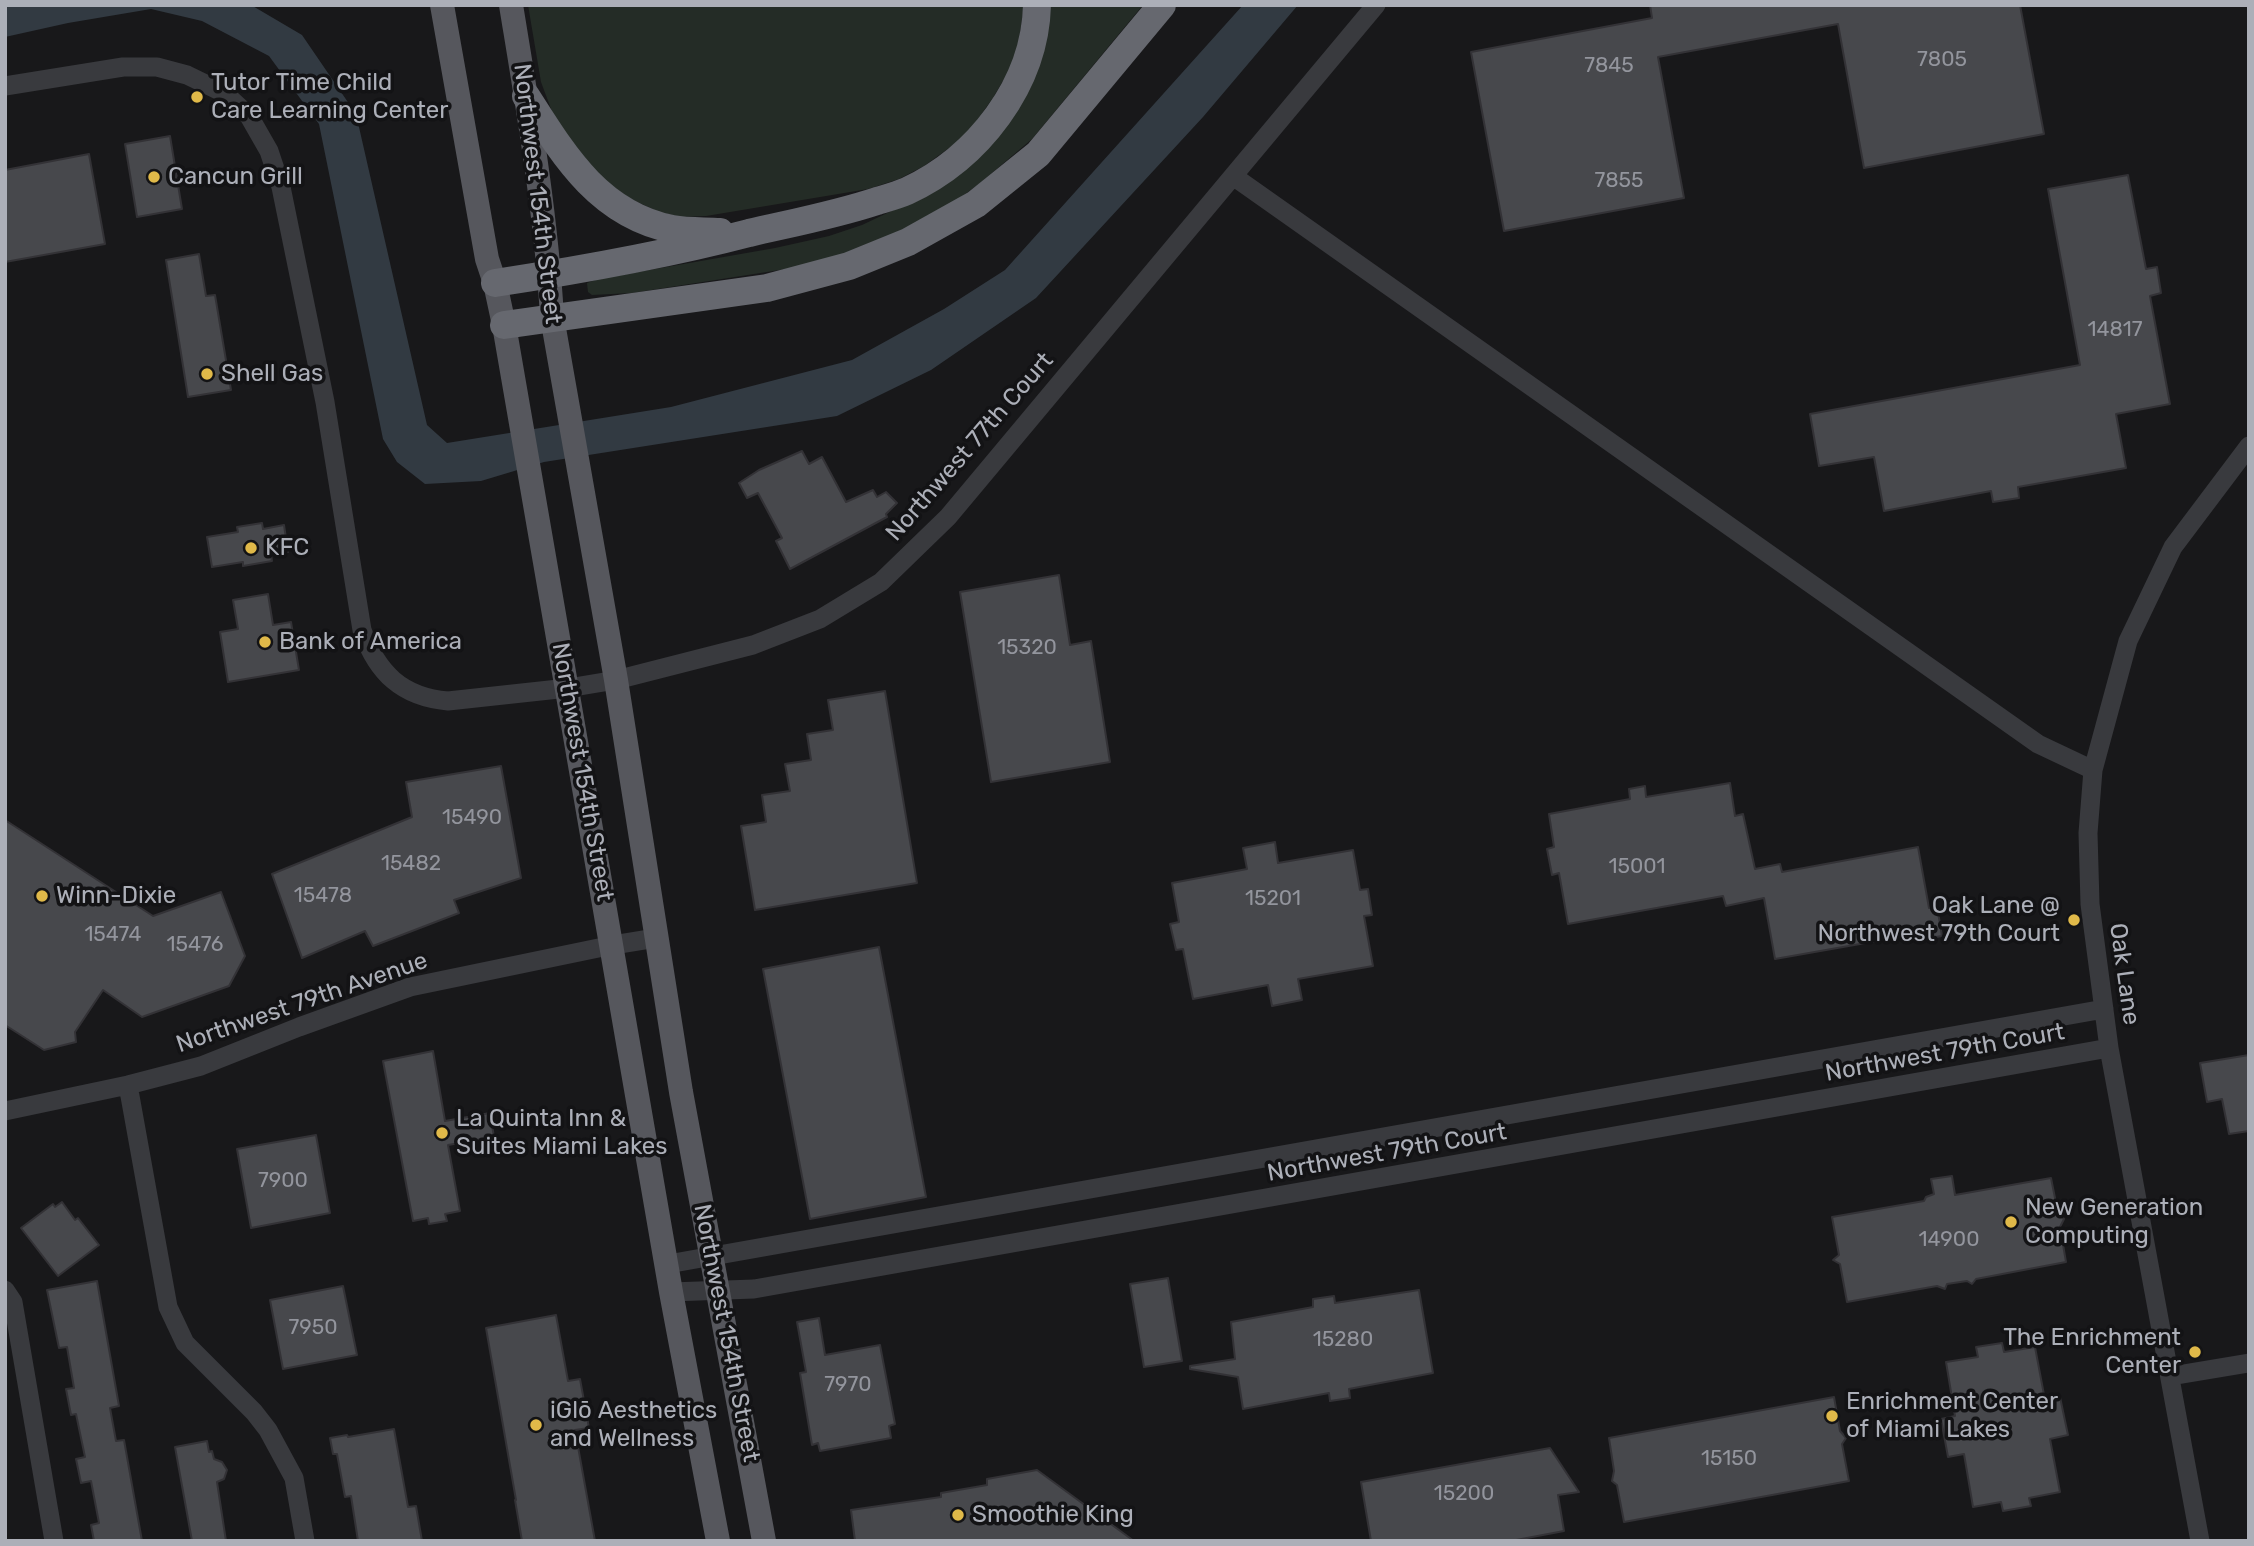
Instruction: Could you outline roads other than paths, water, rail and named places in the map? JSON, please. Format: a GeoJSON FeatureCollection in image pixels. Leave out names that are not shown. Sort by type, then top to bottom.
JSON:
{"type":"FeatureCollection","features":[{"type":"Feature","properties":{"kind":"highway"},"geometry":{"type":"LineString","coordinates":[[495,283],[691,248],[848,211],[907,191],[952,164],[990,128],[1019,84],[1037,23],[1037,5]]}},
{"type":"Feature","properties":{"kind":"highway"},"geometry":{"type":"LineString","coordinates":[[504,325],[767,288],[849,265],[908,242],[976,204],[1038,154],[1162,5]]}},
{"type":"Feature","properties":{"kind":"highway"},"geometry":{"type":"LineString","coordinates":[[526,96],[573,167],[596,190],[627,211],[672,229],[751,233]]}},
{"type":"Feature","properties":{"kind":"main road","name":"Northwest 154th Street"},"geometry":{"type":"LineString","coordinates":[[442,5],[487,259],[504,325],[671,1292],[718,1541]]}},
{"type":"Feature","properties":{"kind":"main road","name":"Northwest 154th Street"},"geometry":{"type":"LineString","coordinates":[[511,5],[539,179],[552,317],[616,680],[710,1256],[764,1541]]}},
{"type":"Feature","properties":{"kind":"street","name":"Northwest 77th Court"},"geometry":{"type":"LineString","coordinates":[[5,86],[123,67],[157,68],[187,75],[224,93],[249,116],[269,151],[281,187],[325,402],[362,630],[369,650],[396,684],[431,700],[448,701],[616,680],[753,645],[820,619],[881,582],[948,517],[1376,5]]}},
{"type":"Feature","properties":{"kind":"street"},"geometry":{"type":"LineString","coordinates":[[1233,176],[2038,744],[2093,770]]}},
{"type":"Feature","properties":{"kind":"street","name":"Oak Lane"},"geometry":{"type":"LineString","coordinates":[[2200,1541],[2109,1048],[2090,904],[2088,833],[2093,770],[2128,641],[2173,547],[2249,446]]}},
{"type":"Feature","properties":{"kind":"street","name":"Northwest 79th Avenue"},"geometry":{"type":"LineString","coordinates":[[5,1111],[128,1085],[201,1066],[410,987],[656,938]]}},
{"type":"Feature","properties":{"kind":"street","name":"Northwest 79th Court"},"geometry":{"type":"LineString","coordinates":[[668,1264],[2104,1009]]}},
{"type":"Feature","properties":{"kind":"street","name":"Northwest 79th Court"},"geometry":{"type":"LineString","coordinates":[[671,1292],[754,1289],[2109,1048]]}},
{"type":"Feature","properties":{"kind":"street"},"geometry":{"type":"LineString","coordinates":[[128,1085],[168,1307],[185,1343],[254,1412],[268,1430],[294,1478],[305,1541]]}},
{"type":"Feature","properties":{"kind":"street"},"geometry":{"type":"LineString","coordinates":[[5,1290],[13,1302],[54,1541]]}},
{"type":"Feature","properties":{"kind":"street"},"geometry":{"type":"LineString","coordinates":[[2171,1376],[2249,1363]]}},
{"type":"Feature","properties":{"kind":"place","name":"Tutor Time Child Care Learning Center"},"geometry":{"type":"Point","coordinates":[197,97]}},
{"type":"Feature","properties":{"kind":"place","name":"Cancun Grill"},"geometry":{"type":"Point","coordinates":[154,177]}},
{"type":"Feature","properties":{"kind":"place","name":"Shell Gas"},"geometry":{"type":"Point","coordinates":[207,374]}},
{"type":"Feature","properties":{"kind":"place","name":"KFC"},"geometry":{"type":"Point","coordinates":[251,548]}},
{"type":"Feature","properties":{"kind":"place","name":"Bank of America"},"geometry":{"type":"Point","coordinates":[265,642]}},
{"type":"Feature","properties":{"kind":"place","name":"Winn-Dixie"},"geometry":{"type":"Point","coordinates":[42,896]}},
{"type":"Feature","properties":{"kind":"place","name":"Oak Lane @ Northwest 79th Court"},"geometry":{"type":"Point","coordinates":[2074,920]}},
{"type":"Feature","properties":{"kind":"place","name":"La Quinta Inn & Suites Miami Lakes"},"geometry":{"type":"Point","coordinates":[442,1133]}},
{"type":"Feature","properties":{"kind":"place","name":"New Generation Computing"},"geometry":{"type":"Point","coordinates":[2011,1222]}},
{"type":"Feature","properties":{"kind":"place","name":"The Enrichment Center"},"geometry":{"type":"Point","coordinates":[2195,1352]}},
{"type":"Feature","properties":{"kind":"place","name":"Enrichment Center of Miami Lakes"},"geometry":{"type":"Point","coordinates":[1832,1416]}},
{"type":"Feature","properties":{"kind":"place","name":"iGlō Aesthetics and Wellness"},"geometry":{"type":"Point","coordinates":[536,1425]}},
{"type":"Feature","properties":{"kind":"place","name":"Smoothie King"},"geometry":{"type":"Point","coordinates":[958,1515]}}]}
